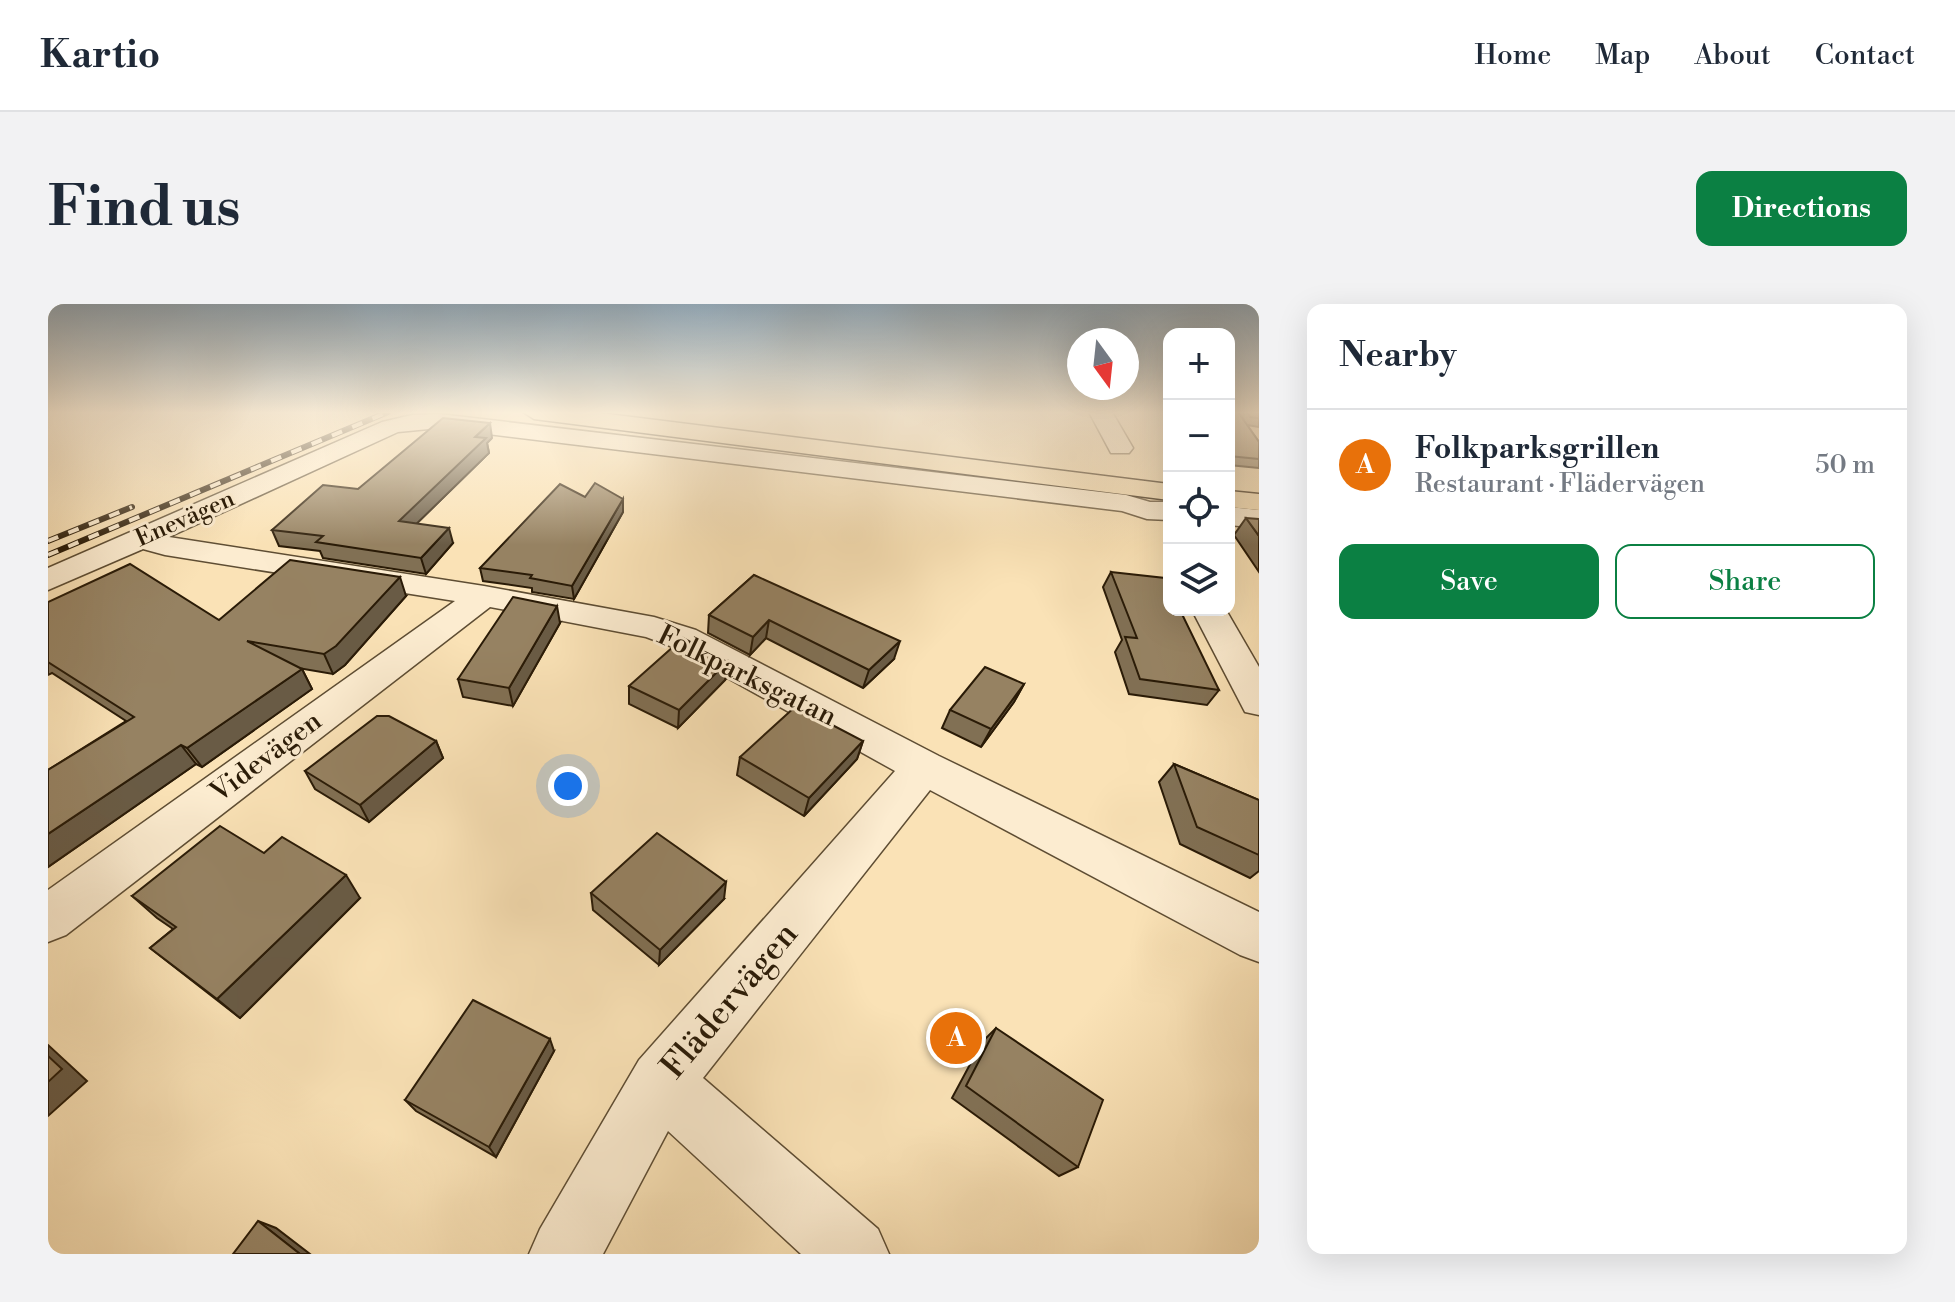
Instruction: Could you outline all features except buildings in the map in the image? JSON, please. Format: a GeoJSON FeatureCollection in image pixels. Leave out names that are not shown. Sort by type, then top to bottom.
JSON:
{"type":"FeatureCollection","features":[{"type":"Feature","properties":{"kind":"main road"},"geometry":{"type":"LineString","coordinates":[[837,456],[1162,504]]}},
{"type":"Feature","properties":{"kind":"main road"},"geometry":{"type":"LineString","coordinates":[[1015,456],[1163,474]]}},
{"type":"Feature","properties":{"kind":"main road"},"geometry":{"type":"LineString","coordinates":[[1235,483],[1259,485]]}},
{"type":"Feature","properties":{"kind":"main road"},"geometry":{"type":"LineString","coordinates":[[1235,500],[1259,502]]}},
{"type":"Feature","properties":{"kind":"street","name":"Enevägen"},"geometry":{"type":"LineString","coordinates":[[48,580],[325,456]]}},
{"type":"Feature","properties":{"kind":"street","name":"Enevägen"},"geometry":{"type":"LineString","coordinates":[[752,456],[1126,503],[1162,504]]}},
{"type":"Feature","properties":{"kind":"street"},"geometry":{"type":"LineString","coordinates":[[1162,504],[1163,526]]}},
{"type":"Feature","properties":{"kind":"street"},"geometry":{"type":"LineString","coordinates":[[1235,517],[1259,519]]}},
{"type":"Feature","properties":{"kind":"street","name":"Folkparksgatan"},"geometry":{"type":"LineString","coordinates":[[143,538],[165,546],[484,596],[654,628],[683,638],[924,767],[1259,938]]}},
{"type":"Feature","properties":{"kind":"street","name":"Videvägen"},"geometry":{"type":"LineString","coordinates":[[48,919],[484,596]]}},
{"type":"Feature","properties":{"kind":"street"},"geometry":{"type":"LineString","coordinates":[[1212,616],[1259,702]]}},
{"type":"Feature","properties":{"kind":"street","name":"Flädervägen"},"geometry":{"type":"LineString","coordinates":[[565,1254],[661,1082],[924,767]]}},
{"type":"Feature","properties":{"kind":"street"},"geometry":{"type":"LineString","coordinates":[[661,1082],[853,1254]]}},
{"type":"Feature","properties":{"kind":"railway"},"geometry":{"type":"LineString","coordinates":[[48,555],[283,456]]}},
{"type":"Feature","properties":{"kind":"railway"},"geometry":{"type":"LineString","coordinates":[[48,541],[132,507]]}},
{"type":"Feature","properties":{"kind":"place","name":"Folkparksgrillen"},"geometry":{"type":"Point","coordinates":[956,1038]}}]}
